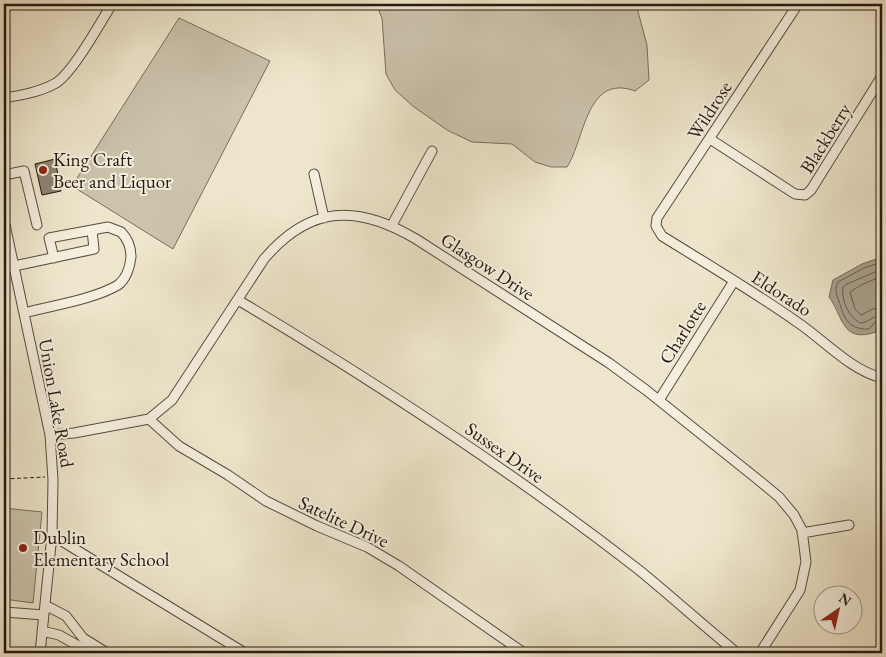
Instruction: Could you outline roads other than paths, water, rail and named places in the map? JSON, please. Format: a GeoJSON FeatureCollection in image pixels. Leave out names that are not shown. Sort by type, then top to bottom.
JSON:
{"type":"FeatureCollection","features":[{"type":"Feature","properties":{"kind":"street"},"geometry":{"type":"LineString","coordinates":[[4,98],[34,92],[58,82],[112,4]]}},
{"type":"Feature","properties":{"kind":"street","name":"Wildrose"},"geometry":{"type":"LineString","coordinates":[[662,236],[652,227],[657,218],[798,4]]}},
{"type":"Feature","properties":{"kind":"street","name":"Blackberry"},"geometry":{"type":"LineString","coordinates":[[710,139],[795,194],[805,195],[812,190],[882,76]]}},
{"type":"Feature","properties":{"kind":"street"},"geometry":{"type":"LineString","coordinates":[[392,225],[432,151]]}},
{"type":"Feature","properties":{"kind":"street"},"geometry":{"type":"LineString","coordinates":[[4,175],[20,171],[26,175],[37,225]]}},
{"type":"Feature","properties":{"kind":"street"},"geometry":{"type":"LineString","coordinates":[[314,174],[324,218]]}},
{"type":"Feature","properties":{"kind":"street","name":"Glasgow Drive"},"geometry":{"type":"LineString","coordinates":[[50,435],[74,433],[148,419],[172,400],[264,259],[280,240],[306,224],[324,218],[347,214],[392,225],[609,363],[779,497],[794,514],[802,533],[806,562],[800,590],[760,653]]}},
{"type":"Feature","properties":{"kind":"street","name":"Union Lake Road"},"geometry":{"type":"LineString","coordinates":[[4,220],[50,435],[53,480],[52,535],[40,653]]}},
{"type":"Feature","properties":{"kind":"street"},"geometry":{"type":"LineString","coordinates":[[24,313],[100,292],[118,284],[124,278],[130,261],[126,237],[121,232],[108,228],[49,238],[54,258]]}},
{"type":"Feature","properties":{"kind":"street"},"geometry":{"type":"LineString","coordinates":[[14,266],[94,249],[92,230]]}},
{"type":"Feature","properties":{"kind":"street","name":"Eldorado"},"geometry":{"type":"LineString","coordinates":[[662,236],[797,322],[852,364],[869,374],[882,378]]}},
{"type":"Feature","properties":{"kind":"street","name":"Charlotte"},"geometry":{"type":"LineString","coordinates":[[658,400],[734,281]]}},
{"type":"Feature","properties":{"kind":"street","name":"Sussex Drive"},"geometry":{"type":"LineString","coordinates":[[238,300],[414,409],[503,469],[640,572],[737,653]]}},
{"type":"Feature","properties":{"kind":"street","name":"Satelite Drive"},"geometry":{"type":"LineString","coordinates":[[148,419],[179,446],[228,475],[266,501],[317,526],[367,547],[399,566],[524,653]]}},
{"type":"Feature","properties":{"kind":"street"},"geometry":{"type":"LineString","coordinates":[[802,533],[849,525]]}},
{"type":"Feature","properties":{"kind":"street"},"geometry":{"type":"LineString","coordinates":[[52,535],[245,653]]}},
{"type":"Feature","properties":{"kind":"street"},"geometry":{"type":"LineString","coordinates":[[45,604],[66,616],[83,638],[107,653]]}},
{"type":"Feature","properties":{"kind":"street"},"geometry":{"type":"LineString","coordinates":[[4,612],[44,615]]}},
{"type":"Feature","properties":{"kind":"street"},"geometry":{"type":"LineString","coordinates":[[42,631],[59,635],[91,653]]}},
{"type":"Feature","properties":{"kind":"water"},"geometry":{"type":"Polygon","coordinates":[[[882,257],[882,327],[877,327],[876,332],[865,335],[856,334],[849,331],[845,326],[829,297],[833,280],[862,264],[882,257]]]}},
{"type":"Feature","properties":{"kind":"place","name":"King Craft Beer and Liquor"},"geometry":{"type":"Point","coordinates":[43,170]}},
{"type":"Feature","properties":{"kind":"place","name":"Dublin Elementary School"},"geometry":{"type":"Point","coordinates":[23,548]}}]}
